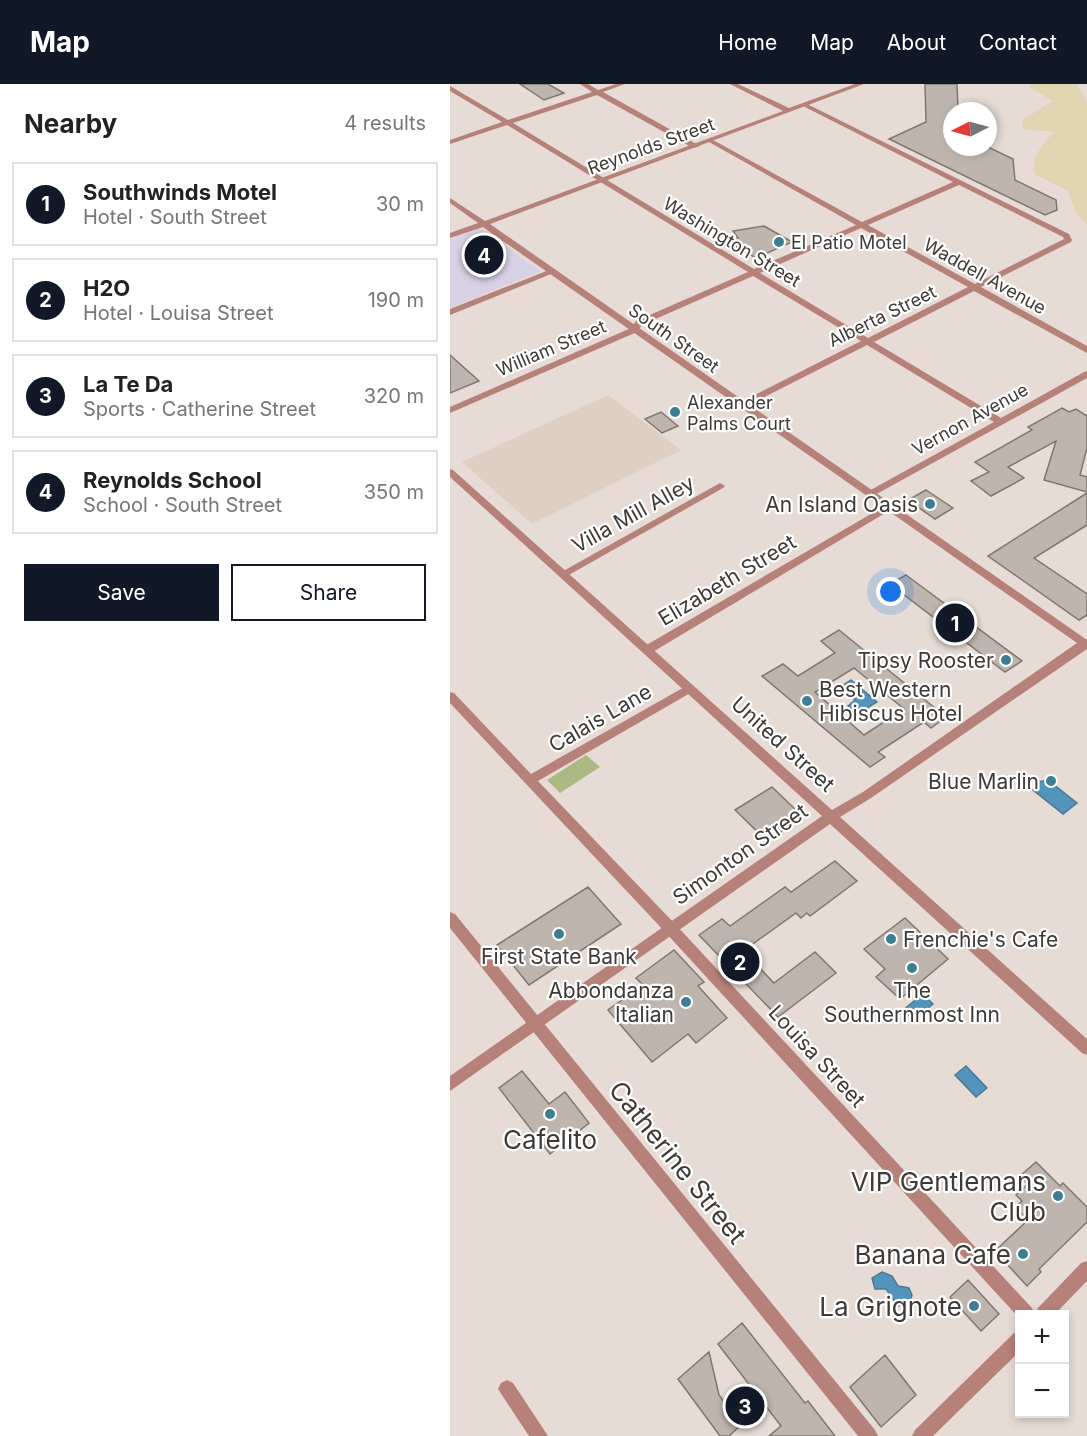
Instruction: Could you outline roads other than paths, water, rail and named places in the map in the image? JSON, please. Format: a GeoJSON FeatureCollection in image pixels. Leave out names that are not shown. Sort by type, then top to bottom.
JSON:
{"type":"FeatureCollection","features":[{"type":"Feature","properties":{"kind":"street"},"geometry":{"type":"LineString","coordinates":[[584,84],[696,146]]}},
{"type":"Feature","properties":{"kind":"street"},"geometry":{"type":"LineString","coordinates":[[450,142],[622,84]]}},
{"type":"Feature","properties":{"kind":"street"},"geometry":{"type":"LineString","coordinates":[[733,84],[789,111]]}},
{"type":"Feature","properties":{"kind":"street","name":"Reynolds Street"},"geometry":{"type":"LineString","coordinates":[[450,236],[861,84]]}},
{"type":"Feature","properties":{"kind":"street","name":"Washington Street"},"geometry":{"type":"LineString","coordinates":[[450,88],[999,421]]}},
{"type":"Feature","properties":{"kind":"street"},"geometry":{"type":"LineString","coordinates":[[805,105],[959,182]]}},
{"type":"Feature","properties":{"kind":"street","name":"Waddell Avenue"},"geometry":{"type":"LineString","coordinates":[[711,141],[1087,350]]}},
{"type":"Feature","properties":{"kind":"street","name":"William Street"},"geometry":{"type":"LineString","coordinates":[[450,410],[634,330],[639,323],[753,271],[959,182]]}},
{"type":"Feature","properties":{"kind":"street","name":"Alberta Street"},"geometry":{"type":"LineString","coordinates":[[742,405],[1068,240],[1066,236],[959,182]]}},
{"type":"Feature","properties":{"kind":"street","name":"South Street"},"geometry":{"type":"LineString","coordinates":[[450,200],[1086,644]]}},
{"type":"Feature","properties":{"kind":"street"},"geometry":{"type":"LineString","coordinates":[[450,312],[552,272]]}},
{"type":"Feature","properties":{"kind":"street","name":"Vernon Avenue"},"geometry":{"type":"LineString","coordinates":[[870,494],[1087,374]]}},
{"type":"Feature","properties":{"kind":"street","name":"United Street"},"geometry":{"type":"LineString","coordinates":[[450,472],[1087,1048]]}},
{"type":"Feature","properties":{"kind":"street","name":"Villa Mill Alley"},"geometry":{"type":"LineString","coordinates":[[563,574],[720,486]]}},
{"type":"Feature","properties":{"kind":"street","name":"Elizabeth Street"},"geometry":{"type":"LineString","coordinates":[[647,650],[888,507]]}},
{"type":"Feature","properties":{"kind":"street","name":"Simonton Street"},"geometry":{"type":"LineString","coordinates":[[450,1084],[832,816],[867,795],[1086,644]]}},
{"type":"Feature","properties":{"kind":"street","name":"Calais Lane"},"geometry":{"type":"LineString","coordinates":[[531,780],[688,689]]}},
{"type":"Feature","properties":{"kind":"street","name":"Louisa Street"},"geometry":{"type":"LineString","coordinates":[[450,696],[671,929],[1022,1310]]}},
{"type":"Feature","properties":{"kind":"street","name":"Catherine Street"},"geometry":{"type":"LineString","coordinates":[[450,918],[869,1436]]}},
{"type":"Feature","properties":{"kind":"street"},"geometry":{"type":"LineString","coordinates":[[1048,1310],[1087,1269]]}},
{"type":"Feature","properties":{"kind":"street"},"geometry":{"type":"LineString","coordinates":[[921,1436],[1015,1344]]}},
{"type":"Feature","properties":{"kind":"street"},"geometry":{"type":"LineString","coordinates":[[507,1389],[539,1436]]}},
{"type":"Feature","properties":{"kind":"water"},"geometry":{"type":"Polygon","coordinates":[[[851,680],[877,702],[857,714],[848,706],[855,700],[842,686],[851,680]]]}},
{"type":"Feature","properties":{"kind":"water"},"geometry":{"type":"Polygon","coordinates":[[[1048,780],[1077,803],[1063,814],[1033,790],[1038,782],[1048,780]]]}},
{"type":"Feature","properties":{"kind":"water"},"geometry":{"type":"Polygon","coordinates":[[[923,994],[933,1004],[914,1020],[903,1010],[923,994]]]}},
{"type":"Feature","properties":{"kind":"water"},"geometry":{"type":"Polygon","coordinates":[[[966,1066],[987,1088],[976,1097],[955,1075],[966,1066]]]}},
{"type":"Feature","properties":{"kind":"water"},"geometry":{"type":"Polygon","coordinates":[[[882,1272],[892,1276],[898,1286],[909,1288],[912,1295],[910,1302],[898,1306],[886,1289],[875,1289],[872,1278],[882,1272]]]}},
{"type":"Feature","properties":{"kind":"water"},"geometry":{"type":"Polygon","coordinates":[[[742,1391],[758,1412],[747,1422],[732,1401],[742,1391]]]}},
{"type":"Feature","properties":{"kind":"place","name":"El Patio Motel"},"geometry":{"type":"Point","coordinates":[779,242]}},
{"type":"Feature","properties":{"kind":"place","name":"Reynolds School"},"geometry":{"type":"Point","coordinates":[484,255]}},
{"type":"Feature","properties":{"kind":"place","name":"Alexander Palms Court"},"geometry":{"type":"Point","coordinates":[675,412]}},
{"type":"Feature","properties":{"kind":"place","name":"An Island Oasis"},"geometry":{"type":"Point","coordinates":[930,504]}},
{"type":"Feature","properties":{"kind":"place","name":"Southwinds Motel"},"geometry":{"type":"Point","coordinates":[955,623]}},
{"type":"Feature","properties":{"kind":"place","name":"Tipsy Rooster"},"geometry":{"type":"Point","coordinates":[1006,660]}},
{"type":"Feature","properties":{"kind":"place","name":"Best Western Hibiscus Hotel"},"geometry":{"type":"Point","coordinates":[807,701]}},
{"type":"Feature","properties":{"kind":"place","name":"Blue Marlin"},"geometry":{"type":"Point","coordinates":[1051,781]}},
{"type":"Feature","properties":{"kind":"place","name":"First State Bank"},"geometry":{"type":"Point","coordinates":[559,934]}},
{"type":"Feature","properties":{"kind":"place","name":"Frenchie's Cafe"},"geometry":{"type":"Point","coordinates":[891,939]}},
{"type":"Feature","properties":{"kind":"place","name":"H2O"},"geometry":{"type":"Point","coordinates":[740,962]}},
{"type":"Feature","properties":{"kind":"place","name":"The Southernmost Inn"},"geometry":{"type":"Point","coordinates":[912,968]}},
{"type":"Feature","properties":{"kind":"place","name":"Abbondanza Italian"},"geometry":{"type":"Point","coordinates":[686,1002]}},
{"type":"Feature","properties":{"kind":"place","name":"Cafelito"},"geometry":{"type":"Point","coordinates":[550,1114]}},
{"type":"Feature","properties":{"kind":"place","name":"VIP Gentlemans Club"},"geometry":{"type":"Point","coordinates":[1058,1196]}},
{"type":"Feature","properties":{"kind":"place","name":"Banana Cafe"},"geometry":{"type":"Point","coordinates":[1023,1254]}},
{"type":"Feature","properties":{"kind":"place","name":"La Grignote"},"geometry":{"type":"Point","coordinates":[974,1306]}},
{"type":"Feature","properties":{"kind":"place","name":"La Te Da"},"geometry":{"type":"Point","coordinates":[745,1406]}}]}
